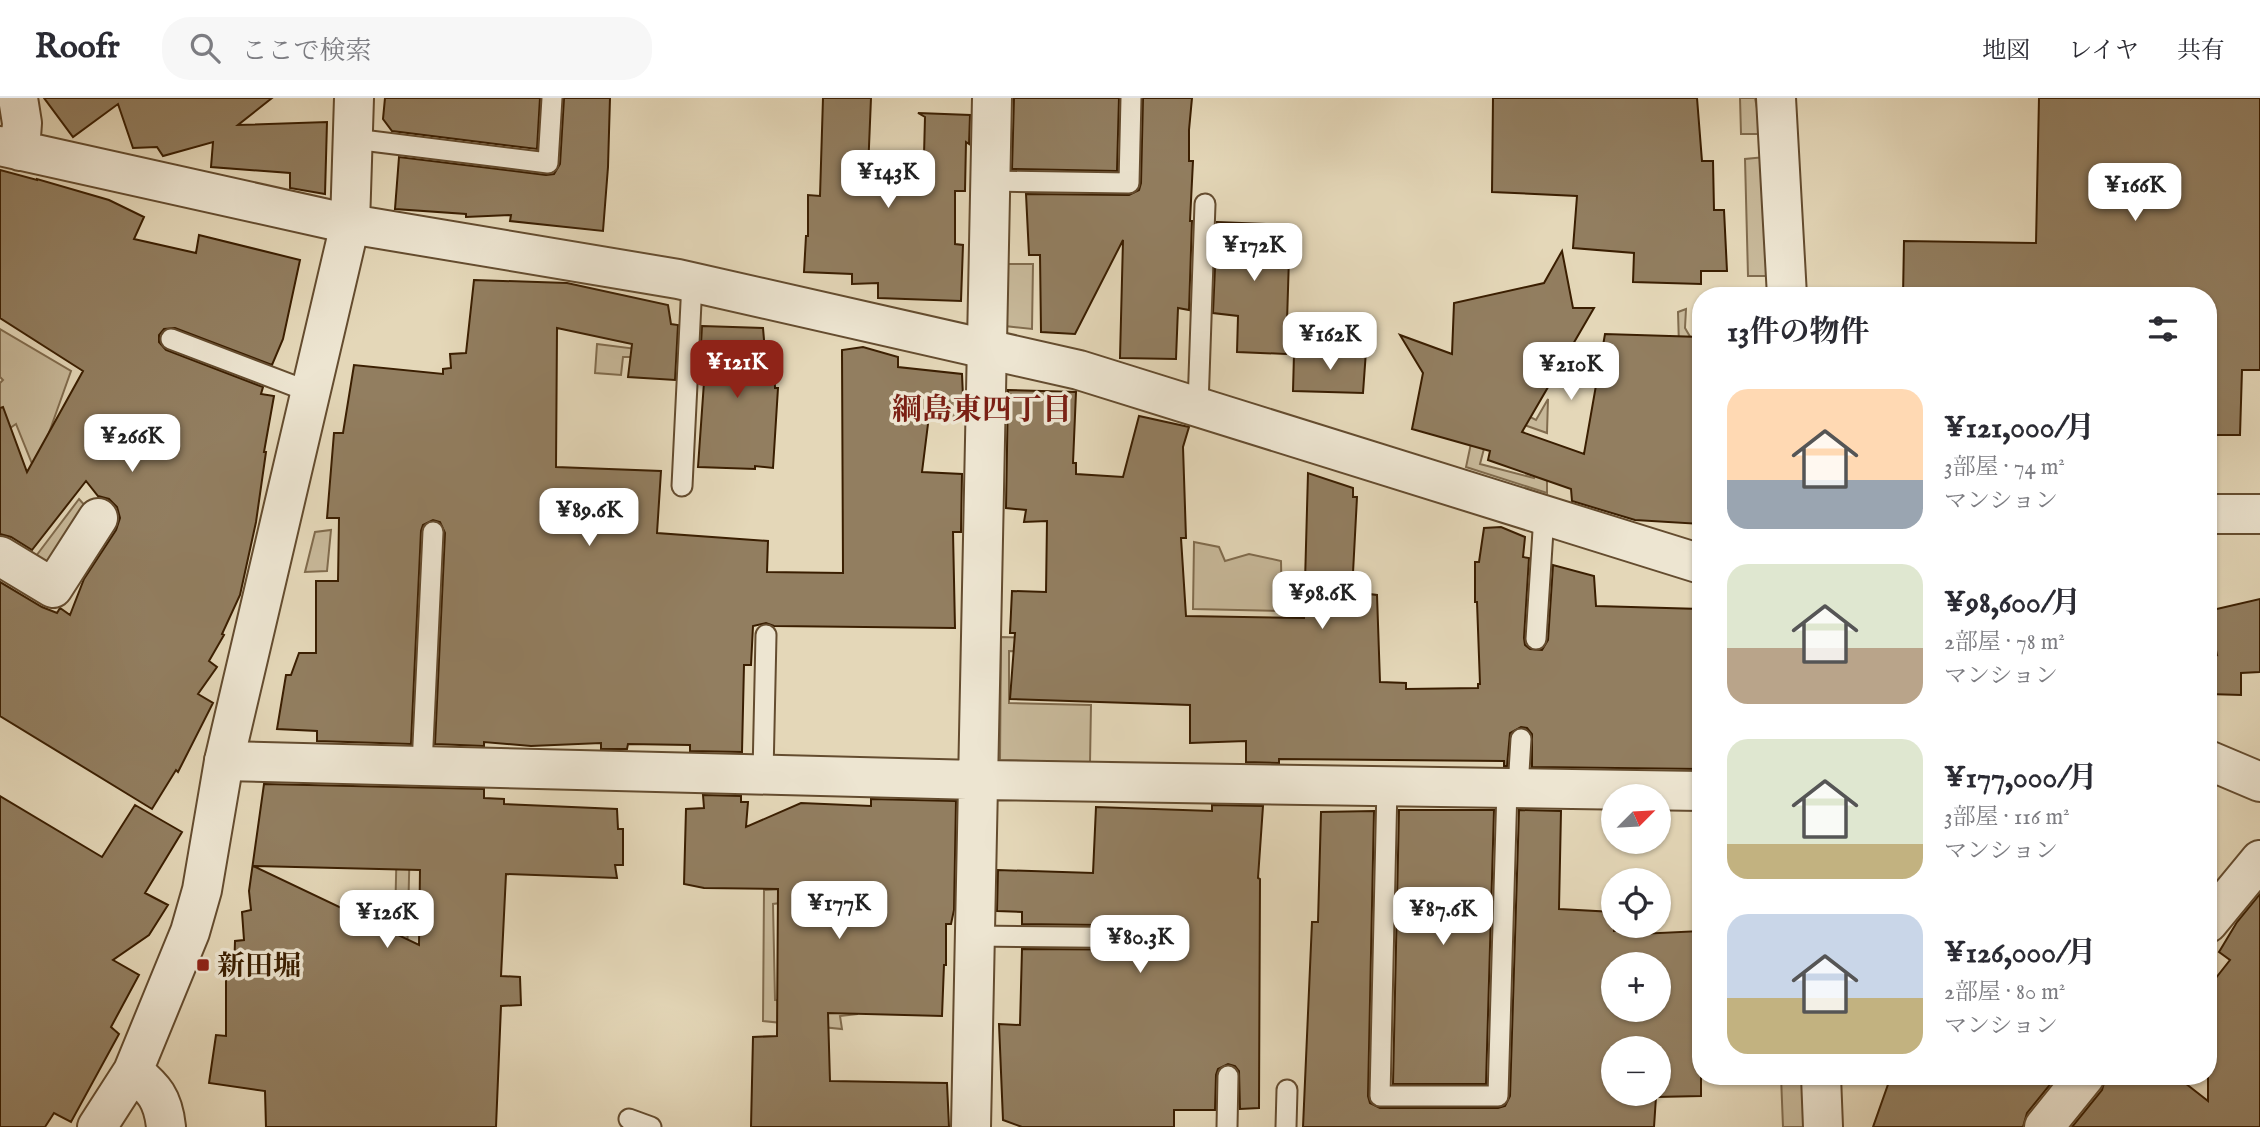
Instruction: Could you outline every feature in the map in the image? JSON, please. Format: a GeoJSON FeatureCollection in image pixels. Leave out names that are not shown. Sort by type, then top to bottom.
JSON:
{"type":"FeatureCollection","features":[{"type":"Feature","properties":{"kind":"street"},"geometry":{"type":"LineString","coordinates":[[18,98],[22,123],[10,148],[350,224],[692,282],[1079,370],[1692,562]]}},
{"type":"Feature","properties":{"kind":"street"},"geometry":{"type":"LineString","coordinates":[[97,1127],[133,1071],[190,932],[202,890],[224,761],[350,224],[354,98]]}},
{"type":"Feature","properties":{"kind":"street"},"geometry":{"type":"LineString","coordinates":[[971,1127],[992,98]]}},
{"type":"Feature","properties":{"kind":"street"},"geometry":{"type":"LineString","coordinates":[[1776,98],[1786,287]]}},
{"type":"Feature","properties":{"kind":"street"},"geometry":{"type":"LineString","coordinates":[[2217,514],[2260,514]]}},
{"type":"Feature","properties":{"kind":"street"},"geometry":{"type":"LineString","coordinates":[[0,556],[54,588],[98,518]]}},
{"type":"Feature","properties":{"kind":"street"},"geometry":{"type":"LineString","coordinates":[[224,761],[977,780],[1692,790]]}},
{"type":"Feature","properties":{"kind":"street"},"geometry":{"type":"LineString","coordinates":[[2217,764],[2260,782]]}},
{"type":"Feature","properties":{"kind":"street"},"geometry":{"type":"LineString","coordinates":[[2217,912],[2260,860]]}},
{"type":"Feature","properties":{"kind":"street"},"geometry":{"type":"LineString","coordinates":[[133,1071],[152,1087],[159,1098],[166,1127]]}},
{"type":"Feature","properties":{"kind":"street"},"geometry":{"type":"LineString","coordinates":[[1822,1085],[1824,1127]]}},
{"type":"Feature","properties":{"kind":"street"},"geometry":{"type":"LineString","coordinates":[[2044,1127],[2078,1085]]}},
{"type":"Feature","properties":{"kind":"lane"},"geometry":{"type":"LineString","coordinates":[[354,139],[548,163],[552,98]]}},
{"type":"Feature","properties":{"kind":"lane"},"geometry":{"type":"LineString","coordinates":[[990,181],[1129,183],[1130,98]]}},
{"type":"Feature","properties":{"kind":"lane"},"geometry":{"type":"LineString","coordinates":[[1198,406],[1205,204]]}},
{"type":"Feature","properties":{"kind":"lane"},"geometry":{"type":"LineString","coordinates":[[682,486],[692,282]]}},
{"type":"Feature","properties":{"kind":"lane"},"geometry":{"type":"LineString","coordinates":[[171,339],[310,392]]}},
{"type":"Feature","properties":{"kind":"lane"},"geometry":{"type":"LineString","coordinates":[[1536,639],[1544,515]]}},
{"type":"Feature","properties":{"kind":"lane"},"geometry":{"type":"LineString","coordinates":[[422,766],[433,532]]}},
{"type":"Feature","properties":{"kind":"lane"},"geometry":{"type":"LineString","coordinates":[[763,774],[766,635]]}},
{"type":"Feature","properties":{"kind":"lane"},"geometry":{"type":"LineString","coordinates":[[1387,786],[1380,1096],[1498,1096],[1512,788],[1521,739]]}},
{"type":"Feature","properties":{"kind":"lane"},"geometry":{"type":"LineString","coordinates":[[974,936],[1176,938]]}},
{"type":"Feature","properties":{"kind":"lane"},"geometry":{"type":"LineString","coordinates":[[1227,1127],[1228,1076]]}},
{"type":"Feature","properties":{"kind":"lane"},"geometry":{"type":"LineString","coordinates":[[1286,1127],[1287,1090]]}},
{"type":"Feature","properties":{"kind":"lane"},"geometry":{"type":"LineString","coordinates":[[629,1119],[651,1127]]}},
{"type":"Feature","properties":{"kind":"shaded area"},"geometry":{"type":"Polygon","coordinates":[[[1740,98],[1755,98],[1762,134],[1741,134],[1740,98]]]}},
{"type":"Feature","properties":{"kind":"shaded area"},"geometry":{"type":"Polygon","coordinates":[[[1765,157],[1768,276],[1748,276],[1745,159],[1765,157]]]}},
{"type":"Feature","properties":{"kind":"shaded area"},"geometry":{"type":"Polygon","coordinates":[[[1007,264],[1033,264],[1032,329],[1005,326],[1007,264]]]}},
{"type":"Feature","properties":{"kind":"shaded area"},"geometry":{"type":"Polygon","coordinates":[[[1686,309],[1685,328],[1692,340],[1680,380],[1678,312],[1686,309]]]}},
{"type":"Feature","properties":{"kind":"shaded area"},"geometry":{"type":"Polygon","coordinates":[[[0,329],[71,371],[45,444],[37,476],[16,424],[0,435],[0,383],[3,380],[0,377],[0,329]]]}},
{"type":"Feature","properties":{"kind":"shaded area"},"geometry":{"type":"Polygon","coordinates":[[[597,344],[645,350],[644,357],[623,357],[621,375],[595,373],[597,344]]]}},
{"type":"Feature","properties":{"kind":"shaded area"},"geometry":{"type":"Polygon","coordinates":[[[1489,358],[1487,395],[1536,420],[1548,399],[1547,433],[1493,414],[1480,464],[1534,478],[1537,466],[1547,475],[1547,493],[1466,467],[1489,358]]]}},
{"type":"Feature","properties":{"kind":"shaded area"},"geometry":{"type":"Polygon","coordinates":[[[79,499],[88,509],[45,572],[0,543],[0,534],[36,556],[79,499]]]}},
{"type":"Feature","properties":{"kind":"shaded area"},"geometry":{"type":"Polygon","coordinates":[[[331,530],[327,571],[305,572],[315,532],[331,530]]]}},
{"type":"Feature","properties":{"kind":"shaded area"},"geometry":{"type":"Polygon","coordinates":[[[1194,542],[1219,547],[1225,561],[1249,554],[1281,561],[1282,611],[1193,609],[1194,542]]]}},
{"type":"Feature","properties":{"kind":"shaded area"},"geometry":{"type":"Polygon","coordinates":[[[1001,637],[1088,640],[1090,654],[1009,651],[1009,703],[1091,705],[1090,763],[1000,760],[1001,637]]]}},
{"type":"Feature","properties":{"kind":"shaded area"},"geometry":{"type":"Polygon","coordinates":[[[398,796],[411,796],[403,1124],[390,1126],[398,796]]]}},
{"type":"Feature","properties":{"kind":"shaded area"},"geometry":{"type":"Polygon","coordinates":[[[787,889],[789,902],[773,904],[775,1000],[824,1001],[859,996],[857,1014],[840,1016],[842,1029],[763,1021],[764,890],[787,889]]]}},
{"type":"Feature","properties":{"kind":"shaded area"},"geometry":{"type":"Polygon","coordinates":[[[1781,1085],[1803,1085],[1805,1127],[1783,1127],[1781,1085]]]}},
{"type":"Feature","properties":{"kind":"building"},"geometry":{"type":"Polygon","coordinates":[[[44,98],[272,98],[238,125],[327,122],[325,194],[290,188],[290,173],[211,167],[213,142],[163,156],[157,147],[133,148],[118,104],[73,137],[44,98]]]}},
{"type":"Feature","properties":{"kind":"building"},"geometry":{"type":"Polygon","coordinates":[[[385,98],[540,98],[537,149],[392,131],[383,119],[385,98]]]}},
{"type":"Feature","properties":{"kind":"building"},"geometry":{"type":"Polygon","coordinates":[[[564,98],[610,98],[603,231],[510,221],[511,215],[466,217],[466,214],[395,209],[399,157],[554,174],[560,164],[564,98]]]}},
{"type":"Feature","properties":{"kind":"building"},"geometry":{"type":"Polygon","coordinates":[[[823,98],[871,98],[867,195],[923,193],[925,117],[918,113],[970,115],[969,144],[966,142],[965,191],[955,191],[955,244],[963,245],[961,301],[878,298],[878,283],[852,284],[852,274],[804,272],[808,236],[808,195],[820,196],[823,98]]]}},
{"type":"Feature","properties":{"kind":"building"},"geometry":{"type":"Polygon","coordinates":[[[1014,98],[1119,98],[1117,171],[1012,169],[1014,98]]]}},
{"type":"Feature","properties":{"kind":"building"},"geometry":{"type":"Polygon","coordinates":[[[1143,98],[1192,98],[1189,130],[1189,161],[1193,161],[1189,310],[1178,308],[1176,359],[1120,358],[1123,240],[1075,334],[1041,332],[1040,255],[1029,255],[1026,194],[1129,195],[1139,190],[1143,98]]]}},
{"type":"Feature","properties":{"kind":"building"},"geometry":{"type":"Polygon","coordinates":[[[1493,98],[1697,98],[1702,161],[1713,161],[1714,210],[1724,210],[1727,271],[1701,271],[1701,284],[1633,282],[1634,253],[1573,248],[1577,196],[1492,192],[1493,98]]]}},
{"type":"Feature","properties":{"kind":"building"},"geometry":{"type":"Polygon","coordinates":[[[2039,98],[2260,98],[2260,370],[2242,370],[2240,435],[2217,435],[2217,287],[1903,287],[1904,241],[2036,243],[2039,98]]]}},
{"type":"Feature","properties":{"kind":"building"},"geometry":{"type":"Polygon","coordinates":[[[0,170],[109,200],[144,217],[134,239],[196,253],[199,235],[300,260],[283,339],[272,365],[175,328],[164,329],[159,335],[159,342],[166,350],[263,387],[261,394],[274,396],[256,522],[240,595],[222,634],[224,635],[209,661],[217,667],[198,694],[213,703],[178,772],[176,770],[152,809],[0,716],[0,582],[42,607],[57,613],[60,608],[70,615],[84,579],[116,530],[120,518],[117,507],[109,499],[98,496],[86,481],[32,550],[11,537],[0,534],[0,408],[3,407],[27,472],[83,371],[0,318],[0,170]]]}},
{"type":"Feature","properties":{"kind":"building"},"geometry":{"type":"Polygon","coordinates":[[[1217,222],[1290,225],[1286,354],[1237,352],[1238,316],[1213,313],[1217,222]]]}},
{"type":"Feature","properties":{"kind":"building"},"geometry":{"type":"Polygon","coordinates":[[[1562,251],[1573,308],[1594,308],[1522,432],[1584,454],[1605,334],[1692,337],[1692,523],[1635,520],[1572,501],[1571,489],[1488,460],[1490,451],[1412,429],[1423,373],[1400,335],[1452,354],[1454,303],[1544,283],[1562,251]]]}},
{"type":"Feature","properties":{"kind":"building"},"geometry":{"type":"Polygon","coordinates":[[[474,280],[567,283],[668,305],[671,324],[678,325],[675,380],[628,377],[632,344],[557,328],[556,467],[661,471],[657,533],[768,541],[767,572],[843,573],[842,350],[863,347],[898,357],[898,367],[962,374],[964,420],[929,416],[922,472],[962,474],[961,532],[953,532],[955,628],[774,626],[766,623],[753,626],[751,665],[744,665],[742,752],[690,751],[690,745],[628,744],[627,749],[601,749],[601,743],[531,746],[484,742],[484,746],[435,744],[445,533],[440,522],[433,520],[423,525],[421,531],[411,744],[317,741],[317,731],[277,729],[286,675],[291,675],[299,653],[316,653],[316,581],[338,581],[339,518],[327,518],[334,433],[343,433],[354,365],[443,374],[443,369],[451,368],[450,354],[466,353],[474,280]]]}},
{"type":"Feature","properties":{"kind":"building"},"geometry":{"type":"Polygon","coordinates":[[[702,326],[763,328],[766,363],[774,363],[775,388],[778,388],[773,468],[698,467],[704,382],[699,381],[702,326]]]}},
{"type":"Feature","properties":{"kind":"building"},"geometry":{"type":"Polygon","coordinates":[[[1366,351],[1363,393],[1293,391],[1294,354],[1366,351]]]}},
{"type":"Feature","properties":{"kind":"building"},"geometry":{"type":"Polygon","coordinates":[[[1008,390],[1076,392],[1073,463],[1076,463],[1076,474],[1123,477],[1139,416],[1189,427],[1183,447],[1186,538],[1181,538],[1186,616],[1304,618],[1308,473],[1353,488],[1353,497],[1357,497],[1352,592],[1377,595],[1380,682],[1406,683],[1406,689],[1478,688],[1475,562],[1479,562],[1484,528],[1501,527],[1525,537],[1523,557],[1529,558],[1524,638],[1525,645],[1530,649],[1542,650],[1548,640],[1553,565],[1594,576],[1596,606],[1692,609],[1692,769],[1532,767],[1532,734],[1527,728],[1521,727],[1510,733],[1507,766],[1504,766],[1504,761],[1279,759],[1279,763],[1246,762],[1246,741],[1190,743],[1190,705],[1010,699],[1015,633],[1010,633],[1012,591],[1046,592],[1047,521],[1024,522],[1026,510],[1006,508],[1008,390]]]}},
{"type":"Feature","properties":{"kind":"building"},"geometry":{"type":"Polygon","coordinates":[[[2260,599],[2260,672],[2241,673],[2241,695],[2217,694],[2217,609],[2260,599]]]}},
{"type":"Feature","properties":{"kind":"building"},"geometry":{"type":"Polygon","coordinates":[[[264,784],[484,789],[484,798],[504,799],[504,804],[617,809],[618,829],[623,829],[623,865],[615,865],[617,878],[506,874],[501,976],[520,977],[521,1005],[501,1006],[496,1127],[266,1127],[265,1091],[209,1083],[216,1035],[226,1036],[226,975],[234,975],[235,941],[244,940],[242,912],[251,910],[249,891],[264,784]],[[253,866],[419,945],[420,870],[253,866]]]}},
{"type":"Feature","properties":{"kind":"building"},"geometry":{"type":"Polygon","coordinates":[[[703,795],[741,796],[741,802],[748,802],[746,827],[801,803],[871,806],[871,799],[956,801],[954,910],[951,924],[946,924],[942,1016],[828,1013],[830,1081],[947,1083],[949,1127],[751,1127],[753,1037],[777,1036],[778,889],[704,888],[684,884],[686,809],[704,808],[703,795]]]}},
{"type":"Feature","properties":{"kind":"building"},"geometry":{"type":"Polygon","coordinates":[[[0,796],[102,857],[135,805],[182,832],[145,893],[168,905],[149,935],[113,960],[139,975],[111,1027],[119,1034],[71,1122],[54,1113],[45,1127],[0,1127],[0,796]]]}},
{"type":"Feature","properties":{"kind":"building"},"geometry":{"type":"Polygon","coordinates":[[[1212,805],[1263,806],[1258,878],[1259,1108],[1240,1109],[1239,1071],[1228,1064],[1218,1069],[1216,1075],[1215,1110],[1174,1110],[1174,1127],[1022,1127],[1003,1120],[999,1024],[1020,1025],[1022,949],[1176,950],[1186,945],[1188,937],[1183,928],[1176,926],[1022,924],[1022,912],[997,911],[998,870],[1093,873],[1096,807],[1212,811],[1212,805]]]}},
{"type":"Feature","properties":{"kind":"building"},"geometry":{"type":"Polygon","coordinates":[[[1399,810],[1494,810],[1486,1084],[1393,1084],[1399,810]]]}},
{"type":"Feature","properties":{"kind":"building"},"geometry":{"type":"Polygon","coordinates":[[[1519,810],[1561,811],[1559,909],[1601,911],[1601,938],[1671,938],[1671,932],[1692,931],[1692,1085],[1701,1085],[1701,1096],[1671,1097],[1671,1036],[1601,1036],[1601,1106],[1655,1106],[1654,1127],[1303,1127],[1312,922],[1318,922],[1321,812],[1374,811],[1370,1103],[1380,1108],[1505,1106],[1510,1096],[1519,810]]]}},
{"type":"Feature","properties":{"kind":"building"},"geometry":{"type":"Polygon","coordinates":[[[2260,894],[2260,1127],[2072,1127],[2103,1085],[2188,1085],[2208,1101],[2208,1085],[2217,1085],[2217,977],[2230,960],[2219,952],[2237,922],[2260,894]]]}},
{"type":"Feature","properties":{"kind":"building"},"geometry":{"type":"Polygon","coordinates":[[[1888,1085],[2050,1085],[2027,1113],[2023,1127],[1873,1127],[1888,1085]]]}},
{"type":"Feature","properties":{"kind":"place","name":"新田堀"},"geometry":{"type":"Point","coordinates":[203,965]}},
{"type":"Feature","properties":{"kind":"district","name":"綱島東四丁目"},"geometry":{"type":"Point","coordinates":[982,409]}}]}
